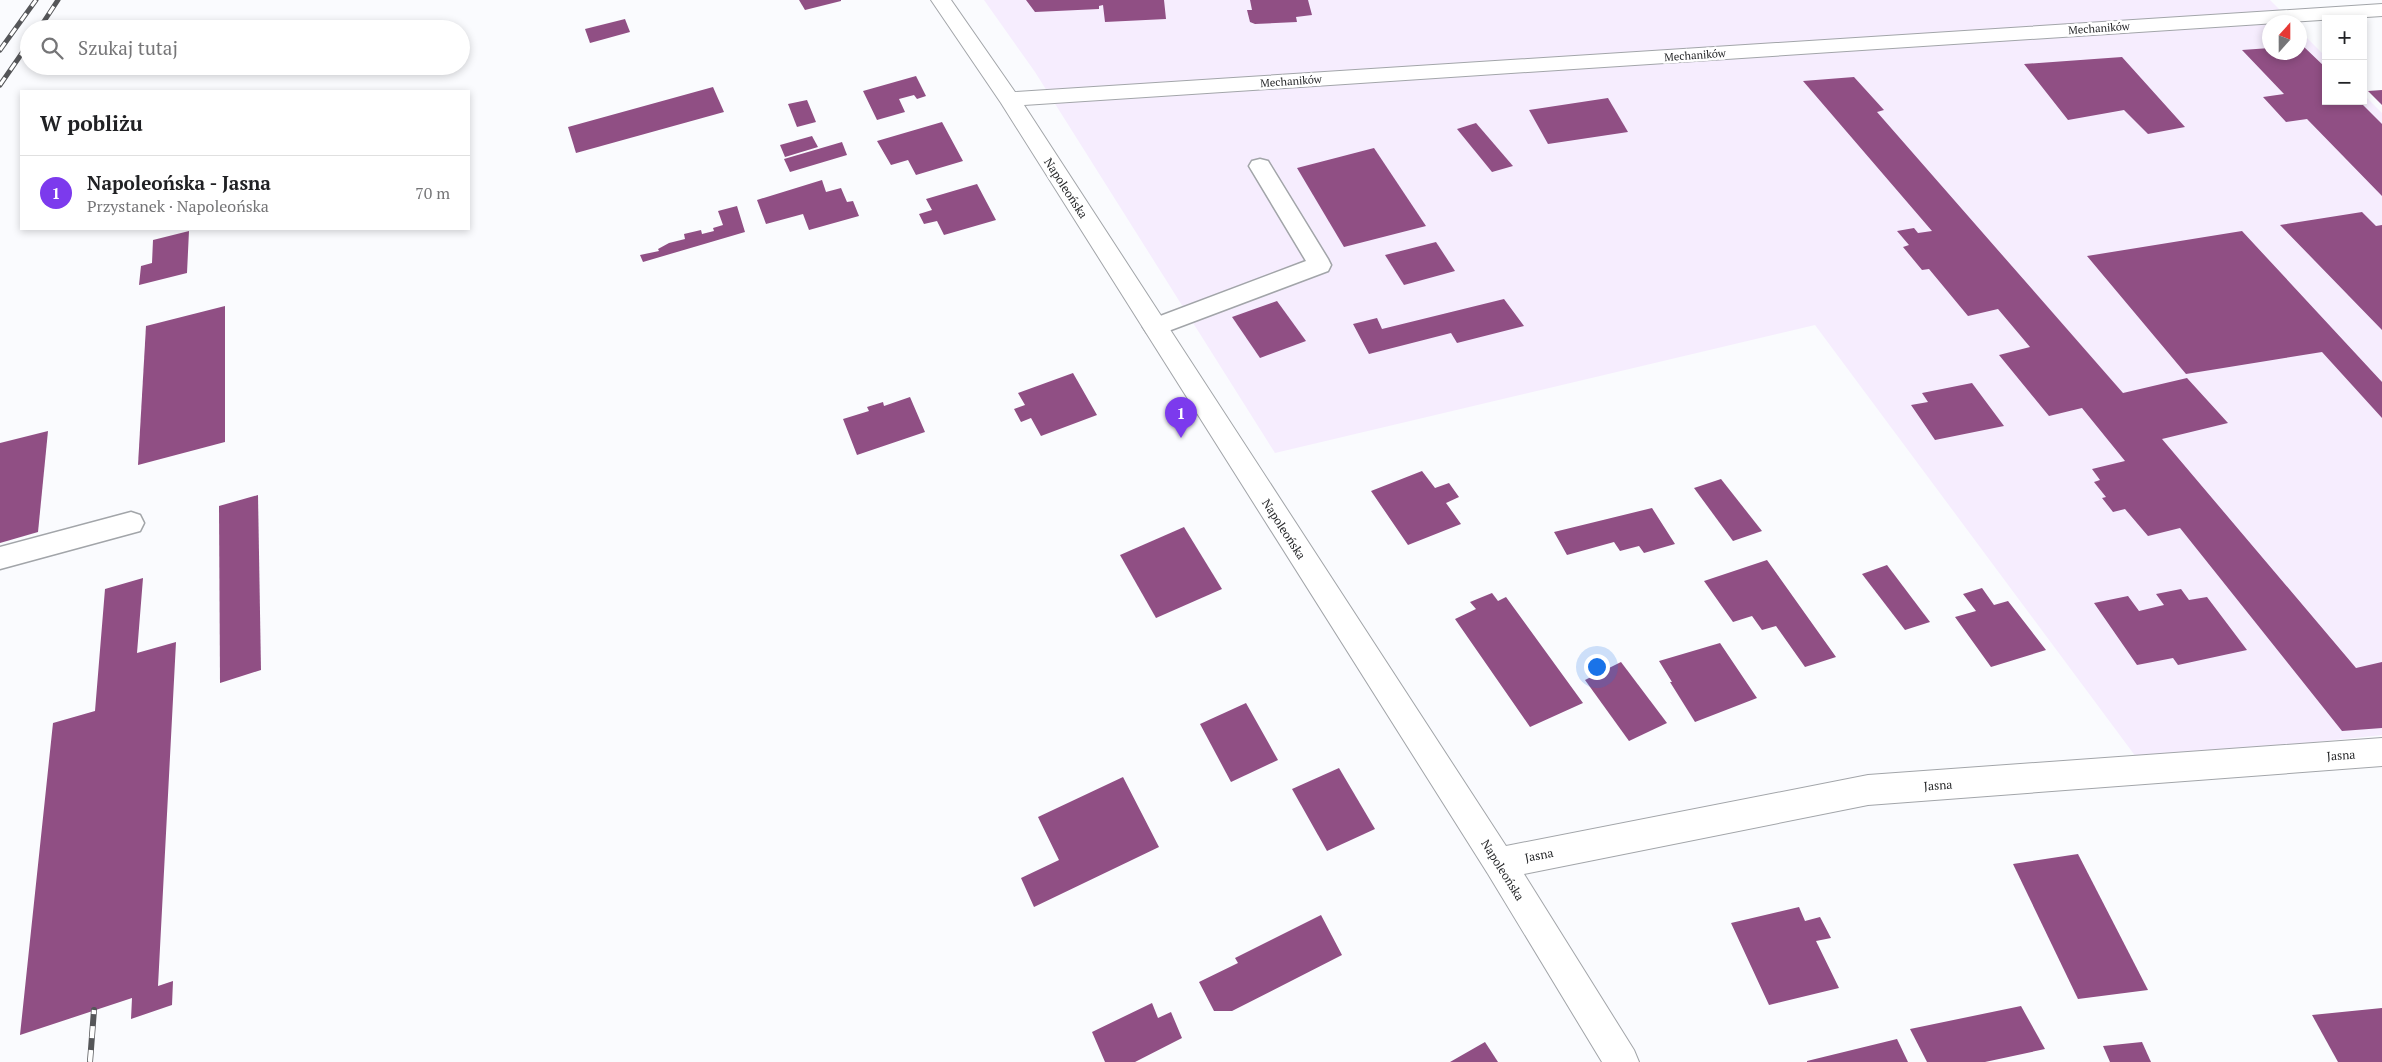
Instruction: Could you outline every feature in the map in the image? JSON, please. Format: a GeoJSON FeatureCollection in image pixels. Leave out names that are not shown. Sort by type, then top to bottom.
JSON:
{"type":"FeatureCollection","features":[{"type":"Feature","properties":{"kind":"street","name":"Napoleońska"},"geometry":{"type":"LineString","coordinates":[[941,0],[1009,99],[1499,863],[1622,1062]]}},
{"type":"Feature","properties":{"kind":"street","name":"Mechaników"},"geometry":{"type":"LineString","coordinates":[[1009,99],[2382,10]]}},
{"type":"Feature","properties":{"kind":"street","name":"Jasna"},"geometry":{"type":"LineString","coordinates":[[1499,863],[1868,790],[2382,752]]}},
{"type":"Feature","properties":{"kind":"lane"},"geometry":{"type":"LineString","coordinates":[[1155,327],[1320,265],[1260,166]]}},
{"type":"Feature","properties":{"kind":"lane"},"geometry":{"type":"LineString","coordinates":[[0,558],[131,523]]}},
{"type":"Feature","properties":{"kind":"shaded area"},"geometry":{"type":"Polygon","coordinates":[[[984,0],[2270,0],[2285,15],[2262,15],[2262,60],[2307,60],[2307,38],[2322,53],[2322,105],[2367,105],[2367,98],[2382,113],[2382,735],[2139,761],[1815,325],[1275,453],[1035,72],[984,0]]]}},
{"type":"Feature","properties":{"kind":"building"},"geometry":{"type":"Polygon","coordinates":[[[799,0],[841,0],[841,1],[805,10],[799,0]]]}},
{"type":"Feature","properties":{"kind":"building"},"geometry":{"type":"Polygon","coordinates":[[[1026,0],[1164,0],[1166,19],[1105,22],[1103,5],[1099,6],[1099,9],[1035,12],[1026,0]]]}},
{"type":"Feature","properties":{"kind":"building"},"geometry":{"type":"Polygon","coordinates":[[[1250,0],[1308,0],[1312,15],[1296,17],[1297,22],[1255,24],[1250,22],[1247,10],[1252,10],[1250,0]]]}},
{"type":"Feature","properties":{"kind":"building"},"geometry":{"type":"Polygon","coordinates":[[[625,19],[630,32],[590,43],[585,29],[625,19]]]}},
{"type":"Feature","properties":{"kind":"building"},"geometry":{"type":"Polygon","coordinates":[[[2262,49],[2262,60],[2307,60],[2307,50],[2322,64],[2322,105],[2363,105],[2382,124],[2382,196],[2307,119],[2286,122],[2263,97],[2284,94],[2242,50],[2262,49]]]}},
{"type":"Feature","properties":{"kind":"building"},"geometry":{"type":"Polygon","coordinates":[[[2122,57],[2185,127],[2148,134],[2124,110],[2068,120],[2024,64],[2122,57]]]}},
{"type":"Feature","properties":{"kind":"building"},"geometry":{"type":"Polygon","coordinates":[[[916,76],[926,96],[917,99],[914,95],[899,99],[905,112],[877,120],[863,91],[916,76]]]}},
{"type":"Feature","properties":{"kind":"building"},"geometry":{"type":"Polygon","coordinates":[[[1854,77],[1884,110],[1877,112],[2123,393],[2187,378],[2228,423],[2162,439],[2356,668],[2382,662],[2382,728],[2342,731],[2180,528],[2148,536],[2125,509],[2113,512],[2102,498],[2106,497],[2094,482],[2100,480],[2092,469],[2125,461],[2082,408],[2049,416],[1999,355],[2030,347],[1998,309],[1968,316],[1929,269],[1922,270],[1903,247],[1909,245],[1897,231],[1914,228],[1918,233],[1932,231],[1803,81],[1854,77]]]}},
{"type":"Feature","properties":{"kind":"building"},"geometry":{"type":"Polygon","coordinates":[[[713,87],[724,112],[576,153],[568,127],[713,87]]]}},
{"type":"Feature","properties":{"kind":"building"},"geometry":{"type":"Polygon","coordinates":[[[2382,90],[2382,105],[2368,91],[2382,90]]]}},
{"type":"Feature","properties":{"kind":"building"},"geometry":{"type":"Polygon","coordinates":[[[1608,98],[1628,132],[1548,144],[1529,110],[1608,98]]]}},
{"type":"Feature","properties":{"kind":"building"},"geometry":{"type":"Polygon","coordinates":[[[807,100],[816,122],[797,127],[788,104],[807,100]]]}},
{"type":"Feature","properties":{"kind":"building"},"geometry":{"type":"Polygon","coordinates":[[[942,122],[963,161],[916,175],[908,160],[891,165],[877,141],[942,122]]]}},
{"type":"Feature","properties":{"kind":"building"},"geometry":{"type":"Polygon","coordinates":[[[1476,123],[1513,166],[1492,172],[1457,129],[1476,123]]]}},
{"type":"Feature","properties":{"kind":"building"},"geometry":{"type":"Polygon","coordinates":[[[812,136],[818,147],[785,157],[780,145],[812,136]]]}},
{"type":"Feature","properties":{"kind":"building"},"geometry":{"type":"Polygon","coordinates":[[[842,142],[847,155],[790,172],[784,159],[842,142]]]}},
{"type":"Feature","properties":{"kind":"building"},"geometry":{"type":"Polygon","coordinates":[[[1374,148],[1426,226],[1344,247],[1297,168],[1374,148]]]}},
{"type":"Feature","properties":{"kind":"building"},"geometry":{"type":"Polygon","coordinates":[[[822,180],[826,192],[841,188],[847,202],[853,201],[859,216],[809,230],[803,214],[766,224],[757,200],[822,180]]]}},
{"type":"Feature","properties":{"kind":"building"},"geometry":{"type":"Polygon","coordinates":[[[977,184],[996,220],[944,235],[937,221],[924,224],[919,214],[932,210],[926,199],[977,184]]]}},
{"type":"Feature","properties":{"kind":"building"},"geometry":{"type":"Polygon","coordinates":[[[737,206],[745,232],[643,262],[640,255],[659,251],[658,249],[669,243],[685,239],[684,234],[701,230],[702,234],[714,231],[713,228],[723,225],[718,211],[737,206]]]}},
{"type":"Feature","properties":{"kind":"building"},"geometry":{"type":"Polygon","coordinates":[[[2362,212],[2376,226],[2382,225],[2382,330],[2280,225],[2362,212]]]}},
{"type":"Feature","properties":{"kind":"building"},"geometry":{"type":"Polygon","coordinates":[[[189,231],[187,273],[139,285],[141,266],[152,263],[153,240],[189,231]]]}},
{"type":"Feature","properties":{"kind":"building"},"geometry":{"type":"Polygon","coordinates":[[[2242,231],[2382,382],[2382,418],[2322,352],[2186,374],[2087,256],[2242,231]]]}},
{"type":"Feature","properties":{"kind":"building"},"geometry":{"type":"Polygon","coordinates":[[[1436,242],[1455,271],[1404,285],[1385,255],[1436,242]]]}},
{"type":"Feature","properties":{"kind":"building"},"geometry":{"type":"Polygon","coordinates":[[[1504,299],[1524,326],[1457,343],[1451,333],[1369,354],[1353,324],[1377,318],[1382,329],[1504,299]]]}},
{"type":"Feature","properties":{"kind":"building"},"geometry":{"type":"Polygon","coordinates":[[[1277,301],[1306,341],[1260,358],[1232,317],[1277,301]]]}},
{"type":"Feature","properties":{"kind":"building"},"geometry":{"type":"Polygon","coordinates":[[[225,306],[225,442],[138,465],[146,326],[225,306]]]}},
{"type":"Feature","properties":{"kind":"building"},"geometry":{"type":"Polygon","coordinates":[[[1073,373],[1097,415],[1041,436],[1031,418],[1021,422],[1014,409],[1025,405],[1018,393],[1073,373]]]}},
{"type":"Feature","properties":{"kind":"building"},"geometry":{"type":"Polygon","coordinates":[[[1972,383],[2004,426],[1935,440],[1911,405],[1928,402],[1922,393],[1972,383]]]}},
{"type":"Feature","properties":{"kind":"building"},"geometry":{"type":"Polygon","coordinates":[[[910,397],[925,432],[857,455],[843,419],[869,411],[867,407],[883,402],[884,406],[910,397]]]}},
{"type":"Feature","properties":{"kind":"building"},"geometry":{"type":"Polygon","coordinates":[[[48,431],[38,532],[0,543],[0,443],[48,431]]]}},
{"type":"Feature","properties":{"kind":"building"},"geometry":{"type":"Polygon","coordinates":[[[1422,471],[1435,488],[1449,483],[1459,497],[1446,503],[1461,524],[1408,545],[1371,491],[1422,471]]]}},
{"type":"Feature","properties":{"kind":"building"},"geometry":{"type":"Polygon","coordinates":[[[1721,479],[1762,531],[1733,541],[1694,488],[1721,479]]]}},
{"type":"Feature","properties":{"kind":"building"},"geometry":{"type":"Polygon","coordinates":[[[258,495],[261,670],[220,683],[219,506],[258,495]]]}},
{"type":"Feature","properties":{"kind":"building"},"geometry":{"type":"Polygon","coordinates":[[[1652,508],[1675,544],[1644,553],[1639,546],[1620,551],[1614,542],[1567,555],[1554,532],[1652,508]]]}},
{"type":"Feature","properties":{"kind":"building"},"geometry":{"type":"Polygon","coordinates":[[[1184,527],[1222,589],[1156,618],[1120,555],[1184,527]]]}},
{"type":"Feature","properties":{"kind":"building"},"geometry":{"type":"Polygon","coordinates":[[[1767,560],[1836,657],[1805,667],[1776,626],[1762,630],[1752,616],[1733,622],[1704,581],[1767,560]]]}},
{"type":"Feature","properties":{"kind":"building"},"geometry":{"type":"Polygon","coordinates":[[[1887,565],[1930,622],[1905,630],[1862,574],[1887,565]]]}},
{"type":"Feature","properties":{"kind":"building"},"geometry":{"type":"Polygon","coordinates":[[[143,578],[137,653],[176,642],[158,986],[173,981],[172,1005],[131,1019],[132,998],[20,1035],[53,723],[95,711],[105,589],[143,578]]]}},
{"type":"Feature","properties":{"kind":"building"},"geometry":{"type":"Polygon","coordinates":[[[1982,588],[1994,605],[2008,601],[2046,650],[1991,667],[1955,617],[1976,611],[1963,594],[1982,588]]]}},
{"type":"Feature","properties":{"kind":"building"},"geometry":{"type":"Polygon","coordinates":[[[2181,589],[2189,600],[2207,597],[2247,650],[2178,665],[2173,658],[2137,665],[2094,603],[2128,596],[2139,611],[2164,605],[2156,594],[2181,589]]]}},
{"type":"Feature","properties":{"kind":"building"},"geometry":{"type":"Polygon","coordinates":[[[1492,593],[1498,601],[1506,597],[1583,703],[1530,727],[1455,619],[1476,609],[1470,602],[1492,593]]]}},
{"type":"Feature","properties":{"kind":"building"},"geometry":{"type":"Polygon","coordinates":[[[1720,643],[1757,698],[1695,722],[1659,661],[1720,643]]]}},
{"type":"Feature","properties":{"kind":"building"},"geometry":{"type":"Polygon","coordinates":[[[1621,662],[1667,723],[1629,741],[1585,680],[1621,662]]]}},
{"type":"Feature","properties":{"kind":"building"},"geometry":{"type":"Polygon","coordinates":[[[1246,703],[1278,760],[1231,782],[1200,724],[1246,703]]]}},
{"type":"Feature","properties":{"kind":"building"},"geometry":{"type":"Polygon","coordinates":[[[1339,768],[1375,829],[1327,851],[1292,789],[1339,768]]]}},
{"type":"Feature","properties":{"kind":"building"},"geometry":{"type":"Polygon","coordinates":[[[1123,777],[1159,847],[1034,907],[1021,878],[1059,860],[1038,817],[1123,777]]]}},
{"type":"Feature","properties":{"kind":"building"},"geometry":{"type":"Polygon","coordinates":[[[2078,854],[2148,990],[2078,999],[2013,864],[2078,854]]]}},
{"type":"Feature","properties":{"kind":"building"},"geometry":{"type":"Polygon","coordinates":[[[1799,907],[1805,921],[1820,917],[1831,938],[1816,941],[1839,988],[1769,1005],[1731,923],[1799,907]]]}},
{"type":"Feature","properties":{"kind":"building"},"geometry":{"type":"Polygon","coordinates":[[[1321,915],[1342,955],[1232,1011],[1214,1011],[1199,982],[1238,963],[1235,958],[1321,915]]]}},
{"type":"Feature","properties":{"kind":"building"},"geometry":{"type":"Polygon","coordinates":[[[1152,1003],[1158,1018],[1171,1012],[1182,1038],[1135,1062],[1105,1062],[1092,1032],[1152,1003]]]}},
{"type":"Feature","properties":{"kind":"building"},"geometry":{"type":"Polygon","coordinates":[[[2021,1006],[2045,1049],[1985,1062],[1927,1062],[1910,1029],[2021,1006]]]}},
{"type":"Feature","properties":{"kind":"building"},"geometry":{"type":"Polygon","coordinates":[[[2382,1008],[2382,1062],[2338,1062],[2312,1015],[2382,1008]]]}},
{"type":"Feature","properties":{"kind":"building"},"geometry":{"type":"Polygon","coordinates":[[[1897,1039],[1908,1062],[1807,1062],[1807,1061],[1897,1039]]]}},
{"type":"Feature","properties":{"kind":"building"},"geometry":{"type":"Polygon","coordinates":[[[1485,1042],[1498,1062],[1450,1062],[1485,1042]]]}},
{"type":"Feature","properties":{"kind":"building"},"geometry":{"type":"Polygon","coordinates":[[[2142,1042],[2151,1062],[2110,1062],[2103,1046],[2142,1042]]]}},
{"type":"Feature","properties":{"kind":"railway"},"geometry":{"type":"LineString","coordinates":[[22,20],[36,0]]}},
{"type":"Feature","properties":{"kind":"railway"},"geometry":{"type":"LineString","coordinates":[[45,20],[58,0]]}},
{"type":"Feature","properties":{"kind":"railway"},"geometry":{"type":"LineString","coordinates":[[0,50],[20,22]]}},
{"type":"Feature","properties":{"kind":"railway"},"geometry":{"type":"LineString","coordinates":[[0,85],[20,56]]}},
{"type":"Feature","properties":{"kind":"railway"},"geometry":{"type":"LineString","coordinates":[[90,1062],[94,1010]]}},
{"type":"Feature","properties":{"kind":"place","name":"Napoleońska - Jasna"},"geometry":{"type":"Point","coordinates":[1181,438]}}]}
